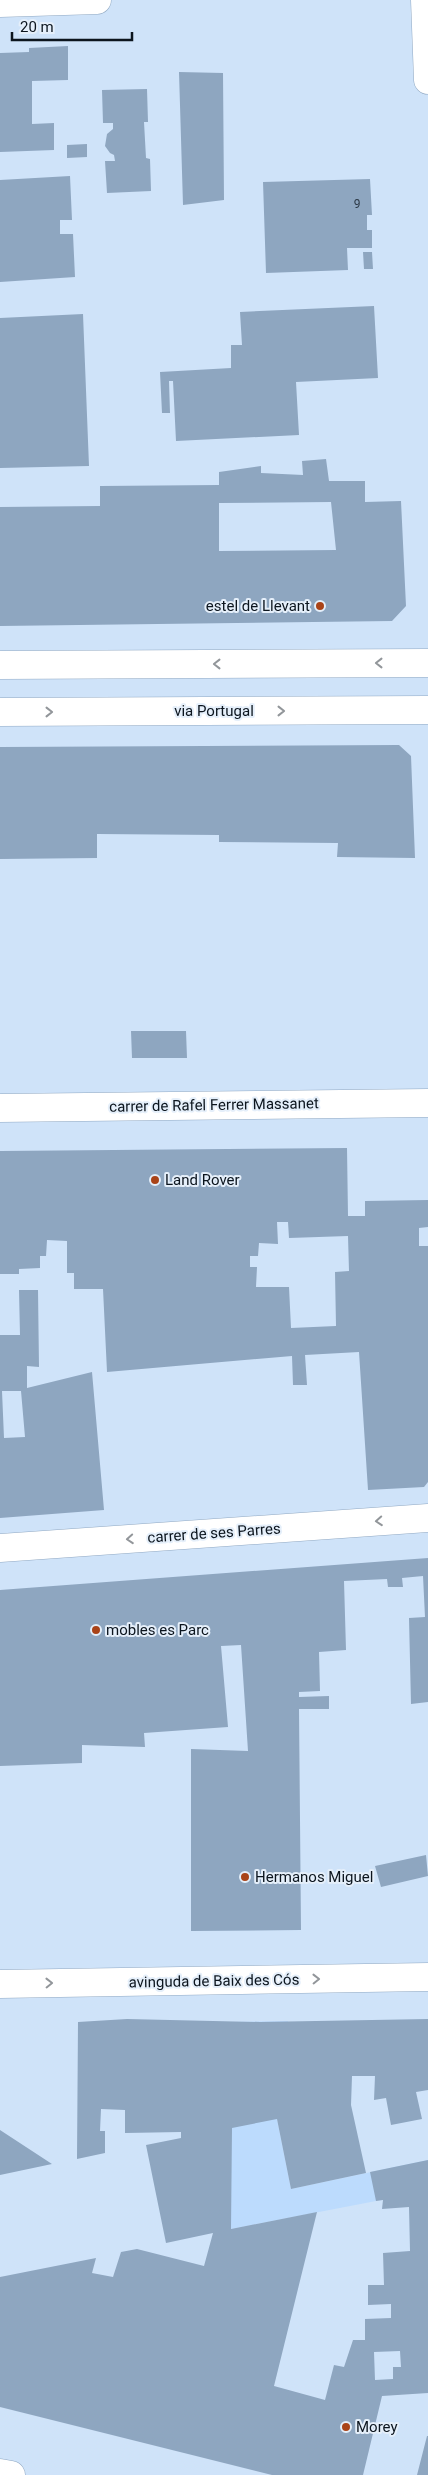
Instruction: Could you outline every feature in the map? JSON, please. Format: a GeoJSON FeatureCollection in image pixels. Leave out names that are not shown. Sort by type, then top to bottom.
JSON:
{"type":"FeatureCollection","features":[{"type":"Feature","properties":{"kind":"street"},"geometry":{"type":"LineString","coordinates":[[0,4],[97,0]]}},
{"type":"Feature","properties":{"kind":"street"},"geometry":{"type":"LineString","coordinates":[[425,0],[428,80]]}},
{"type":"Feature","properties":{"kind":"street"},"geometry":{"type":"LineString","coordinates":[[0,665],[428,663]]}},
{"type":"Feature","properties":{"kind":"street","name":"via Portugal"},"geometry":{"type":"LineString","coordinates":[[0,712],[428,710]]}},
{"type":"Feature","properties":{"kind":"street","name":"carrer de Rafel Ferrer Massanet"},"geometry":{"type":"LineString","coordinates":[[0,1108],[428,1103]]}},
{"type":"Feature","properties":{"kind":"street","name":"carrer de ses Parres"},"geometry":{"type":"LineString","coordinates":[[0,1548],[428,1518]]}},
{"type":"Feature","properties":{"kind":"street","name":"avinguda de Baix des Cós"},"geometry":{"type":"LineString","coordinates":[[0,1984],[428,1977]]}},
{"type":"Feature","properties":{"kind":"street"},"geometry":{"type":"LineString","coordinates":[[0,2472],[11,2475]]}},
{"type":"Feature","properties":{"kind":"shaded area"},"geometry":{"type":"Polygon","coordinates":[[[288,2021],[285,2117],[277,2119],[291,2189],[428,2160],[376,2201],[231,2229],[231,2022],[288,2021]]]}},
{"type":"Feature","properties":{"kind":"building"},"geometry":{"type":"Polygon","coordinates":[[[68,46],[68,80],[32,81],[32,124],[54,123],[54,150],[0,152],[0,53],[29,52],[29,48],[68,46]]]}},
{"type":"Feature","properties":{"kind":"building"},"geometry":{"type":"Polygon","coordinates":[[[179,72],[223,73],[224,200],[183,205],[179,72]]]}},
{"type":"Feature","properties":{"kind":"building"},"geometry":{"type":"Polygon","coordinates":[[[147,89],[148,122],[144,122],[146,158],[150,159],[151,191],[107,193],[105,161],[115,161],[114,155],[105,146],[107,134],[113,129],[113,123],[103,123],[102,90],[147,89]]]}},
{"type":"Feature","properties":{"kind":"building"},"geometry":{"type":"Polygon","coordinates":[[[87,144],[87,157],[67,158],[67,145],[87,144]]]}},
{"type":"Feature","properties":{"kind":"building"},"geometry":{"type":"Polygon","coordinates":[[[70,176],[72,220],[60,220],[60,234],[73,234],[75,277],[0,282],[0,180],[70,176]]]}},
{"type":"Feature","properties":{"kind":"building"},"geometry":{"type":"Polygon","coordinates":[[[370,179],[372,215],[367,215],[367,230],[372,230],[372,248],[347,248],[348,270],[266,273],[263,182],[370,179]]]}},
{"type":"Feature","properties":{"kind":"building"},"geometry":{"type":"Polygon","coordinates":[[[363,252],[372,252],[373,269],[364,269],[363,252]]]}},
{"type":"Feature","properties":{"kind":"building"},"geometry":{"type":"Polygon","coordinates":[[[374,306],[378,378],[296,382],[299,435],[176,441],[173,381],[169,381],[170,413],[162,413],[160,372],[231,368],[231,345],[242,345],[240,312],[374,306]]]}},
{"type":"Feature","properties":{"kind":"building"},"geometry":{"type":"Polygon","coordinates":[[[83,314],[89,466],[0,468],[0,318],[83,314]]]}},
{"type":"Feature","properties":{"kind":"building"},"geometry":{"type":"Polygon","coordinates":[[[326,459],[329,481],[365,481],[365,502],[401,501],[406,606],[392,621],[0,626],[0,507],[100,506],[100,486],[219,485],[219,472],[261,466],[261,473],[303,475],[302,461],[326,459]],[[331,502],[219,503],[219,551],[336,550],[331,502]]]}},
{"type":"Feature","properties":{"kind":"building"},"geometry":{"type":"Polygon","coordinates":[[[399,745],[411,756],[415,858],[337,857],[338,843],[219,842],[219,835],[97,834],[97,858],[0,859],[0,747],[399,745]]]}},
{"type":"Feature","properties":{"kind":"building"},"geometry":{"type":"Polygon","coordinates":[[[131,1031],[186,1031],[187,1058],[132,1058],[131,1031]]]}},
{"type":"Feature","properties":{"kind":"building"},"geometry":{"type":"Polygon","coordinates":[[[347,1148],[348,1216],[365,1216],[365,1201],[428,1200],[428,1227],[419,1228],[419,1246],[428,1246],[428,1482],[424,1487],[368,1490],[359,1352],[305,1355],[307,1385],[293,1385],[292,1356],[107,1372],[103,1289],[74,1289],[74,1273],[67,1273],[67,1241],[47,1240],[46,1256],[40,1256],[40,1268],[19,1269],[19,1274],[0,1274],[0,1151],[347,1148]],[[277,1222],[278,1244],[259,1243],[258,1256],[250,1256],[250,1267],[257,1267],[256,1287],[289,1287],[291,1328],[336,1326],[335,1272],[349,1271],[348,1236],[289,1238],[288,1222],[277,1222]]]}},
{"type":"Feature","properties":{"kind":"building"},"geometry":{"type":"Polygon","coordinates":[[[19,1290],[38,1290],[39,1367],[27,1366],[27,1388],[92,1372],[104,1510],[0,1518],[0,1335],[20,1335],[19,1290]],[[2,1391],[4,1438],[25,1437],[21,1391],[2,1391]]]}},
{"type":"Feature","properties":{"kind":"building"},"geometry":{"type":"Polygon","coordinates":[[[428,1558],[428,1702],[411,1704],[409,1618],[425,1617],[423,1576],[402,1578],[403,1587],[388,1587],[387,1579],[344,1581],[346,1650],[319,1652],[320,1691],[299,1692],[299,1697],[329,1696],[329,1709],[299,1709],[301,1930],[191,1931],[191,1749],[248,1751],[241,1645],[221,1646],[228,1727],[144,1733],[145,1747],[82,1745],[82,1763],[0,1766],[0,1590],[428,1558]]]}},
{"type":"Feature","properties":{"kind":"building"},"geometry":{"type":"Polygon","coordinates":[[[426,1855],[428,1876],[381,1887],[375,1866],[426,1855]]]}},
{"type":"Feature","properties":{"kind":"building"},"geometry":{"type":"Polygon","coordinates":[[[127,2019],[260,2022],[428,2019],[428,2090],[416,2092],[422,2119],[391,2125],[386,2098],[374,2100],[375,2076],[352,2076],[351,2105],[366,2173],[291,2189],[277,2119],[232,2128],[231,2229],[317,2212],[274,2386],[325,2400],[334,2365],[344,2367],[353,2340],[365,2340],[365,2319],[391,2318],[391,2304],[368,2305],[368,2285],[384,2285],[383,2253],[410,2251],[409,2207],[382,2209],[383,2200],[376,2201],[370,2172],[428,2160],[428,2393],[382,2396],[363,2475],[272,2475],[0,2407],[0,2277],[96,2258],[92,2273],[113,2277],[121,2252],[137,2249],[204,2266],[213,2233],[166,2243],[146,2145],[181,2138],[181,2132],[125,2133],[125,2110],[101,2109],[100,2131],[105,2131],[105,2153],[77,2159],[78,2022],[127,2019]],[[400,2351],[374,2352],[375,2380],[393,2379],[393,2367],[401,2367],[400,2351]]]}},
{"type":"Feature","properties":{"kind":"building"},"geometry":{"type":"Polygon","coordinates":[[[0,2130],[52,2164],[0,2175],[0,2130]]]}},
{"type":"Feature","properties":{"kind":"building"},"geometry":{"type":"Polygon","coordinates":[[[427,2436],[428,2475],[417,2475],[427,2436]]]}},
{"type":"Feature","properties":{"kind":"place","name":"estel de Llevant"},"geometry":{"type":"Point","coordinates":[320,606]}},
{"type":"Feature","properties":{"kind":"place","name":"Land Rover"},"geometry":{"type":"Point","coordinates":[155,1180]}},
{"type":"Feature","properties":{"kind":"place","name":"mobles es Parc"},"geometry":{"type":"Point","coordinates":[96,1630]}},
{"type":"Feature","properties":{"kind":"place","name":"Hermanos Miguel"},"geometry":{"type":"Point","coordinates":[245,1877]}},
{"type":"Feature","properties":{"kind":"place","name":"Morey"},"geometry":{"type":"Point","coordinates":[346,2427]}}]}
